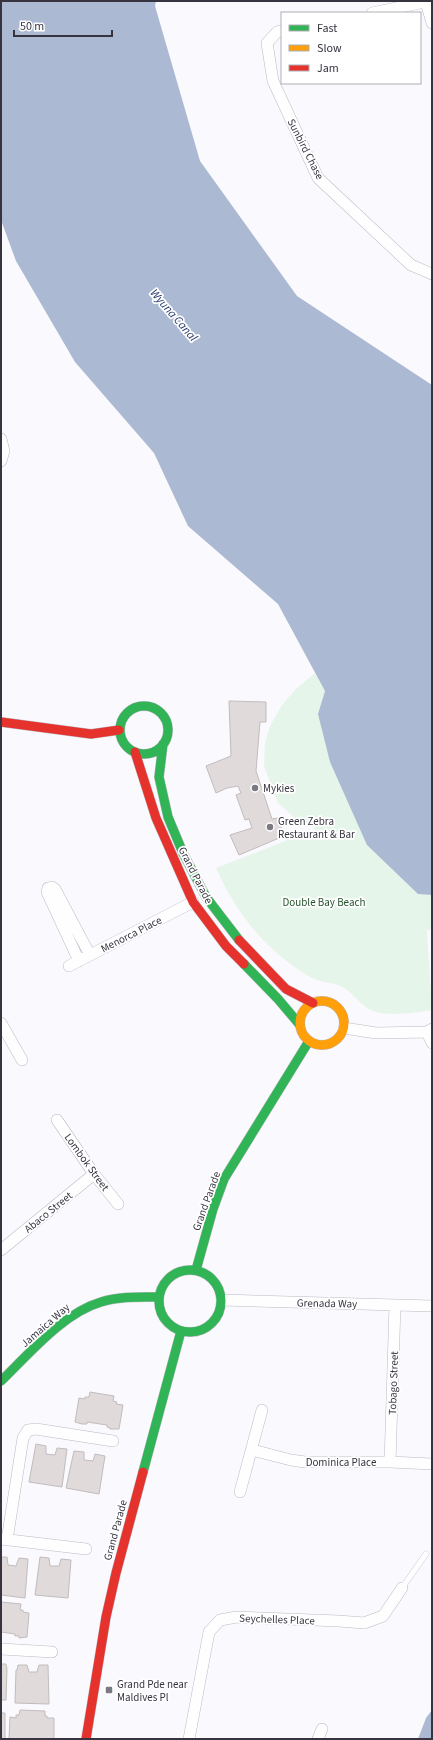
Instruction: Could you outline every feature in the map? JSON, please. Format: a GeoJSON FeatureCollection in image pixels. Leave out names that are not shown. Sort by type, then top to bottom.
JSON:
{"type":"FeatureCollection","features":[{"type":"Feature","properties":{"kind":"street"},"geometry":{"type":"LineString","coordinates":[[377,12],[428,2],[432,23]]}},
{"type":"Feature","properties":{"kind":"street","name":"Sunbird Chase"},"geometry":{"type":"LineString","coordinates":[[281,31],[277,32],[267,44],[273,81],[318,178],[411,266],[432,274]]}},
{"type":"Feature","properties":{"kind":"street"},"geometry":{"type":"LineString","coordinates":[[1,439],[4,451],[1,462]]}},
{"type":"Feature","properties":{"kind":"street"},"geometry":{"type":"LineString","coordinates":[[139,706],[155,708],[162,713],[168,728],[167,737],[163,744],[150,752],[135,752],[124,744],[119,730],[125,714],[131,709],[139,706]]}},
{"type":"Feature","properties":{"kind":"street"},"geometry":{"type":"LineString","coordinates":[[1,722],[92,734],[119,730]]}},
{"type":"Feature","properties":{"kind":"street","name":"Grand Parade"},"geometry":{"type":"LineString","coordinates":[[163,744],[160,777],[168,816],[183,853],[206,897],[237,938],[286,989],[313,1004]]}},
{"type":"Feature","properties":{"kind":"street","name":"Grand Parade"},"geometry":{"type":"LineString","coordinates":[[135,752],[156,818],[194,902],[226,946],[278,999],[300,1025]]}},
{"type":"Feature","properties":{"kind":"street","name":"Menorca Place"},"geometry":{"type":"LineString","coordinates":[[90,955],[55,889],[52,887],[48,888],[46,892],[74,964],[194,902]]}},
{"type":"Feature","properties":{"kind":"street"},"geometry":{"type":"LineString","coordinates":[[325,1002],[336,1006],[343,1016],[344,1028],[337,1040],[330,1044],[316,1044],[309,1041],[300,1025],[303,1012],[313,1004],[325,1002]]}},
{"type":"Feature","properties":{"kind":"street"},"geometry":{"type":"LineString","coordinates":[[1,1023],[22,1060]]}},
{"type":"Feature","properties":{"kind":"street"},"geometry":{"type":"LineString","coordinates":[[344,1028],[376,1033],[429,1030],[432,1043]]}},
{"type":"Feature","properties":{"kind":"street","name":"Grand Parade"},"geometry":{"type":"LineString","coordinates":[[196,1270],[213,1209],[224,1179],[309,1041]]}},
{"type":"Feature","properties":{"kind":"street","name":"Lombok Street"},"geometry":{"type":"LineString","coordinates":[[57,1120],[94,1174],[118,1204]]}},
{"type":"Feature","properties":{"kind":"street","name":"Abaco Street"},"geometry":{"type":"LineString","coordinates":[[1,1250],[94,1174]]}},
{"type":"Feature","properties":{"kind":"street"},"geometry":{"type":"LineString","coordinates":[[186,1270],[196,1270],[206,1274],[214,1281],[220,1290],[222,1300],[220,1312],[213,1322],[204,1329],[192,1332],[181,1331],[171,1326],[164,1318],[160,1308],[159,1298],[165,1284],[176,1273],[186,1270]]}},
{"type":"Feature","properties":{"kind":"street","name":"Jamaica Way"},"geometry":{"type":"LineString","coordinates":[[1,1381],[66,1321],[88,1306],[116,1299],[159,1298]]}},
{"type":"Feature","properties":{"kind":"street","name":"Grenada Way"},"geometry":{"type":"LineString","coordinates":[[222,1300],[432,1306]]}},
{"type":"Feature","properties":{"kind":"street","name":"Tobago Street"},"geometry":{"type":"LineString","coordinates":[[390,1462],[395,1305]]}},
{"type":"Feature","properties":{"kind":"street","name":"Grand Parade"},"geometry":{"type":"LineString","coordinates":[[86,1739],[106,1617],[116,1573],[181,1331]]}},
{"type":"Feature","properties":{"kind":"street"},"geometry":{"type":"LineString","coordinates":[[240,1492],[262,1410]]}},
{"type":"Feature","properties":{"kind":"street"},"geometry":{"type":"LineString","coordinates":[[86,1549],[4,1540],[23,1438],[28,1430],[36,1429],[113,1441]]}},
{"type":"Feature","properties":{"kind":"street","name":"Dominica Place"},"geometry":{"type":"LineString","coordinates":[[252,1450],[304,1462],[390,1462],[432,1464]]}},
{"type":"Feature","properties":{"kind":"street","name":"Seychelles Place"},"geometry":{"type":"LineString","coordinates":[[189,1739],[209,1632],[220,1620],[237,1617],[364,1623],[383,1616],[402,1588]]}},
{"type":"Feature","properties":{"kind":"street"},"geometry":{"type":"LineString","coordinates":[[1,1649],[52,1652]]}},
{"type":"Feature","properties":{"kind":"lane","name":"Seychelles Place"},"geometry":{"type":"LineString","coordinates":[[402,1588],[426,1554]]}},
{"type":"Feature","properties":{"kind":"green space","name":"Double Bay Beach"},"geometry":{"type":"Polygon","coordinates":[[[315,673],[325,691],[318,714],[418,894],[432,895],[432,928],[427,931],[432,1010],[398,1014],[373,1011],[364,1006],[344,988],[316,980],[296,968],[267,944],[255,931],[244,917],[224,885],[216,868],[316,829],[296,819],[278,803],[264,766],[265,743],[270,726],[282,705],[296,689],[315,673]]]}},
{"type":"Feature","properties":{"kind":"water","name":"Wyuna Canal"},"geometry":{"type":"Polygon","coordinates":[[[1,1],[156,1],[155,6],[200,161],[297,296],[432,385],[432,895],[418,894],[367,845],[330,762],[318,714],[325,691],[278,604],[188,526],[154,453],[75,362],[16,261],[1,220],[1,1]]]}},
{"type":"Feature","properties":{"kind":"water"},"geometry":{"type":"Polygon","coordinates":[[[432,1710],[432,1739],[418,1739],[426,1718],[432,1710]]]}},
{"type":"Feature","properties":{"kind":"building"},"geometry":{"type":"Polygon","coordinates":[[[229,701],[266,702],[266,722],[260,722],[256,771],[272,819],[278,818],[284,836],[239,855],[230,835],[252,828],[249,819],[245,820],[236,795],[241,793],[238,786],[227,788],[216,793],[206,766],[231,756],[229,701]]]}},
{"type":"Feature","properties":{"kind":"building"},"geometry":{"type":"Polygon","coordinates":[[[90,1392],[114,1396],[113,1401],[117,1402],[116,1404],[123,1405],[119,1429],[110,1429],[107,1425],[87,1422],[87,1424],[82,1424],[75,1422],[79,1398],[85,1399],[85,1397],[89,1397],[90,1392]]]}},
{"type":"Feature","properties":{"kind":"building"},"geometry":{"type":"Polygon","coordinates":[[[36,1444],[46,1446],[46,1454],[55,1455],[57,1448],[67,1449],[62,1487],[29,1482],[36,1444]]]}},
{"type":"Feature","properties":{"kind":"building"},"geometry":{"type":"Polygon","coordinates":[[[74,1451],[84,1452],[84,1460],[93,1461],[95,1454],[105,1456],[99,1494],[66,1488],[74,1451]]]}},
{"type":"Feature","properties":{"kind":"building"},"geometry":{"type":"Polygon","coordinates":[[[1,1557],[7,1557],[8,1565],[16,1566],[19,1558],[28,1559],[25,1598],[1,1595],[1,1557]]]}},
{"type":"Feature","properties":{"kind":"building"},"geometry":{"type":"Polygon","coordinates":[[[40,1557],[49,1558],[50,1566],[59,1566],[61,1559],[71,1560],[68,1598],[35,1595],[40,1557]]]}},
{"type":"Feature","properties":{"kind":"building"},"geometry":{"type":"Polygon","coordinates":[[[1,1602],[21,1604],[20,1610],[29,1613],[27,1637],[19,1638],[19,1636],[15,1636],[15,1634],[1,1632],[1,1602]]]}},
{"type":"Feature","properties":{"kind":"building"},"geometry":{"type":"Polygon","coordinates":[[[1,1664],[6,1664],[7,1669],[6,1700],[1,1700],[1,1664]]]}},
{"type":"Feature","properties":{"kind":"building"},"geometry":{"type":"Polygon","coordinates":[[[18,1665],[27,1665],[29,1672],[37,1672],[39,1665],[48,1665],[49,1704],[15,1703],[16,1670],[18,1665]]]}},
{"type":"Feature","properties":{"kind":"building"},"geometry":{"type":"Polygon","coordinates":[[[20,1710],[45,1711],[45,1716],[47,1716],[47,1718],[54,1718],[54,1739],[9,1739],[10,1717],[16,1718],[16,1715],[19,1715],[20,1710]]]}},
{"type":"Feature","properties":{"kind":"building"},"geometry":{"type":"Polygon","coordinates":[[[1,1713],[5,1713],[5,1739],[1,1739],[1,1713]]]}},
{"type":"Feature","properties":{"kind":"traffic: fast"},"geometry":{"type":"LineString","coordinates":[[144,706],[153,708],[161,713],[166,721],[168,730],[166,739],[161,747],[153,752],[144,754],[135,752],[127,747],[122,739],[120,730],[122,721],[127,713],[135,708],[144,706]]}},
{"type":"Feature","properties":{"kind":"traffic: fast"},"geometry":{"type":"LineString","coordinates":[[163,744],[159,777],[168,817],[183,853],[206,897],[239,940]]}},
{"type":"Feature","properties":{"kind":"traffic: fast"},"geometry":{"type":"LineString","coordinates":[[244,964],[278,999],[300,1025]]}},
{"type":"Feature","properties":{"kind":"traffic: fast"},"geometry":{"type":"LineString","coordinates":[[196,1270],[213,1209],[224,1179],[309,1041]]}},
{"type":"Feature","properties":{"kind":"traffic: fast"},"geometry":{"type":"LineString","coordinates":[[190,1270],[202,1272],[212,1279],[219,1289],[221,1301],[219,1313],[212,1323],[202,1330],[190,1332],[178,1330],[168,1323],[161,1313],[159,1301],[161,1289],[168,1279],[178,1272],[190,1270]]}},
{"type":"Feature","properties":{"kind":"traffic: fast"},"geometry":{"type":"LineString","coordinates":[[1,1381],[47,1336],[73,1315],[87,1307],[115,1299],[130,1297],[159,1297]]}},
{"type":"Feature","properties":{"kind":"traffic: fast"},"geometry":{"type":"LineString","coordinates":[[143,1472],[181,1331]]}},
{"type":"Feature","properties":{"kind":"traffic: slow"},"geometry":{"type":"LineString","coordinates":[[322,1001],[334,1005],[340,1011],[344,1023],[340,1035],[334,1041],[322,1045],[310,1041],[304,1035],[300,1023],[304,1011],[310,1005],[322,1001]]}},
{"type":"Feature","properties":{"kind":"traffic: jam"},"geometry":{"type":"LineString","coordinates":[[1,722],[91,734],[119,730]]}},
{"type":"Feature","properties":{"kind":"traffic: jam"},"geometry":{"type":"LineString","coordinates":[[135,752],[156,818],[193,902],[226,946],[244,964]]}},
{"type":"Feature","properties":{"kind":"traffic: jam"},"geometry":{"type":"LineString","coordinates":[[239,940],[286,989],[313,1003]]}},
{"type":"Feature","properties":{"kind":"traffic: jam"},"geometry":{"type":"LineString","coordinates":[[86,1739],[106,1617],[143,1472]]}},
{"type":"Feature","properties":{"kind":"place","name":"Mykies"},"geometry":{"type":"Point","coordinates":[255,788]}},
{"type":"Feature","properties":{"kind":"place","name":"Green Zebra Restaurant & Bar"},"geometry":{"type":"Point","coordinates":[270,827]}},
{"type":"Feature","properties":{"kind":"place","name":"Grand Pde near Maldives Pl"},"geometry":{"type":"Point","coordinates":[109,1690]}}]}
